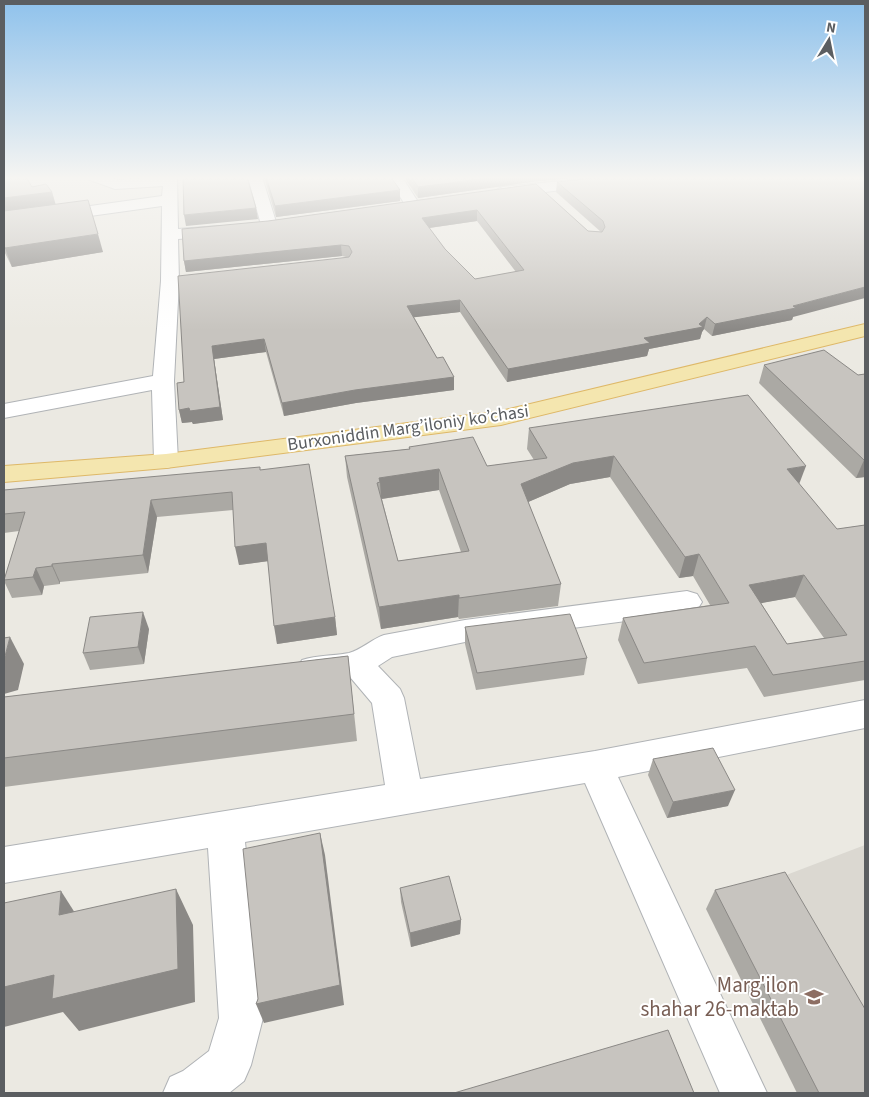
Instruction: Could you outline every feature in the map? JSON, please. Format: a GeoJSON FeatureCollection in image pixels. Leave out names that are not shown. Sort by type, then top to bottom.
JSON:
{"type":"FeatureCollection","features":[{"type":"Feature","properties":{"kind":"main road","name":"Burxoniddin Marg’iloniy ko’chasi"},"geometry":{"type":"LineString","coordinates":[[4,474],[166,461],[501,418],[865,330]]}},
{"type":"Feature","properties":{"kind":"street"},"geometry":{"type":"LineString","coordinates":[[166,461],[163,381],[179,280],[170,228]]}},
{"type":"Feature","properties":{"kind":"street"},"geometry":{"type":"LineString","coordinates":[[170,235],[235,229]]}},
{"type":"Feature","properties":{"kind":"street"},"geometry":{"type":"LineString","coordinates":[[4,411],[163,381]]}},
{"type":"Feature","properties":{"kind":"street"},"geometry":{"type":"LineString","coordinates":[[288,672],[357,664],[384,647],[465,631],[687,602]]}},
{"type":"Feature","properties":{"kind":"street"},"geometry":{"type":"LineString","coordinates":[[357,664],[388,698],[406,797]]}},
{"type":"Feature","properties":{"kind":"street"},"geometry":{"type":"LineString","coordinates":[[4,865],[595,766],[865,714]]}},
{"type":"Feature","properties":{"kind":"street"},"geometry":{"type":"LineString","coordinates":[[595,766],[744,1093]]}},
{"type":"Feature","properties":{"kind":"street"},"geometry":{"type":"LineString","coordinates":[[186,1093],[196,1090],[228,1065],[241,1018],[226,827]]}},
{"type":"Feature","properties":{"kind":"shaded area","name":"Marg'ilon shahar 26-maktab"},"geometry":{"type":"Polygon","coordinates":[[[865,845],[865,1093],[715,902],[865,845]]]}},
{"type":"Feature","properties":{"kind":"building"},"geometry":{"type":"Polygon","coordinates":[[[4,228],[96,228],[98,234],[5,248],[4,228]]]}},
{"type":"Feature","properties":{"kind":"building"},"geometry":{"type":"Polygon","coordinates":[[[430,228],[445,249],[475,279],[524,270],[491,228],[585,228],[588,231],[602,232],[604,228],[865,228],[865,287],[793,306],[796,308],[715,324],[707,317],[699,324],[703,327],[644,338],[650,343],[508,369],[460,300],[407,306],[437,358],[443,357],[454,377],[355,390],[282,403],[264,339],[212,346],[220,407],[190,411],[189,408],[179,410],[177,383],[184,382],[178,276],[349,257],[352,252],[349,246],[341,245],[184,261],[182,229],[430,228]]]}},
{"type":"Feature","properties":{"kind":"building"},"geometry":{"type":"Polygon","coordinates":[[[824,350],[858,375],[865,374],[864,460],[764,365],[824,350]]]}},
{"type":"Feature","properties":{"kind":"building"},"geometry":{"type":"Polygon","coordinates":[[[748,395],[806,466],[787,469],[837,529],[865,525],[865,661],[773,675],[755,646],[644,663],[623,618],[729,603],[699,554],[685,557],[614,456],[573,463],[521,484],[561,584],[459,598],[459,595],[379,607],[345,456],[410,449],[409,447],[473,437],[487,466],[547,458],[529,428],[748,395]],[[439,469],[379,478],[380,482],[377,483],[398,561],[469,551],[439,469]],[[804,575],[749,585],[787,644],[847,635],[804,575]]]}},
{"type":"Feature","properties":{"kind":"building"},"geometry":{"type":"Polygon","coordinates":[[[309,464],[335,617],[274,626],[266,543],[235,547],[232,492],[151,500],[143,555],[52,564],[52,566],[36,568],[33,577],[4,580],[25,512],[4,514],[4,490],[260,467],[260,470],[309,464]]]}},
{"type":"Feature","properties":{"kind":"building"},"geometry":{"type":"Polygon","coordinates":[[[143,612],[138,647],[83,653],[90,617],[143,612]]]}},
{"type":"Feature","properties":{"kind":"building"},"geometry":{"type":"Polygon","coordinates":[[[570,614],[587,658],[477,673],[465,627],[570,614]]]}},
{"type":"Feature","properties":{"kind":"building"},"geometry":{"type":"Polygon","coordinates":[[[10,637],[4,660],[4,638],[10,637]]]}},
{"type":"Feature","properties":{"kind":"building"},"geometry":{"type":"Polygon","coordinates":[[[348,656],[354,714],[4,758],[4,697],[348,656]]]}},
{"type":"Feature","properties":{"kind":"building"},"geometry":{"type":"Polygon","coordinates":[[[713,748],[735,790],[673,802],[653,759],[713,748]]]}},
{"type":"Feature","properties":{"kind":"building"},"geometry":{"type":"Polygon","coordinates":[[[320,833],[340,985],[256,1004],[258,999],[243,849],[320,833]]]}},
{"type":"Feature","properties":{"kind":"building","name":"Marg'ilon shahar 26-maktab"},"geometry":{"type":"Polygon","coordinates":[[[785,872],[865,1009],[865,1093],[819,1093],[715,890],[785,872]]]}},
{"type":"Feature","properties":{"kind":"building"},"geometry":{"type":"Polygon","coordinates":[[[449,876],[461,920],[410,933],[400,888],[449,876]]]}},
{"type":"Feature","properties":{"kind":"building"},"geometry":{"type":"Polygon","coordinates":[[[176,889],[178,969],[52,999],[54,975],[4,987],[4,903],[61,891],[59,915],[176,889]]]}},
{"type":"Feature","properties":{"kind":"building"},"geometry":{"type":"Polygon","coordinates":[[[668,1030],[694,1093],[454,1093],[668,1030]]]}},
{"type":"Feature","properties":{"kind":"place","name":"Marg'ilon shahar 26-maktab"},"geometry":{"type":"Point","coordinates":[814,997]}}]}
